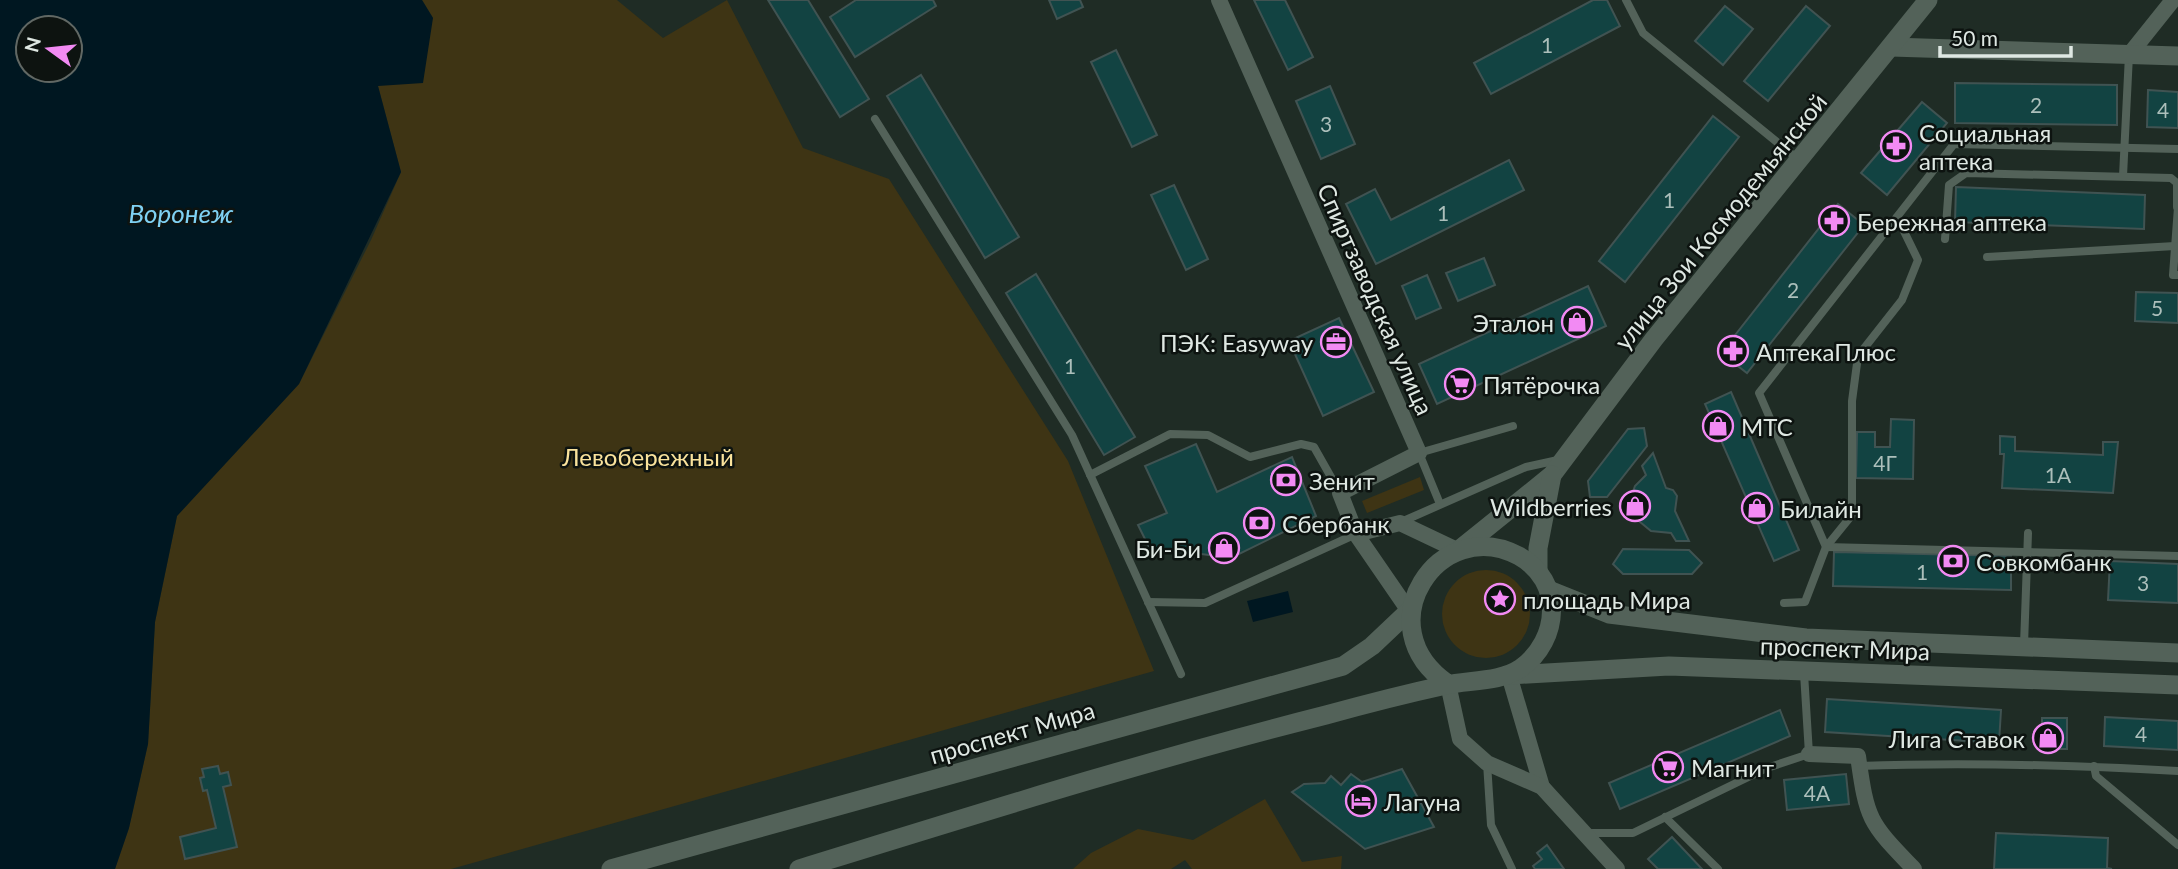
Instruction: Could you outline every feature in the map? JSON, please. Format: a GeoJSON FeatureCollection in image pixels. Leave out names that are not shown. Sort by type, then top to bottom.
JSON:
{"type":"FeatureCollection","features":[{"type":"Feature","properties":{"kind":"main road","name":"улица Зои Космодемьянской"},"geometry":{"type":"LineString","coordinates":[[1459,551],[1558,467],[1654,339],[1928,0]]}},
{"type":"Feature","properties":{"kind":"main road"},"geometry":{"type":"LineString","coordinates":[[1891,47],[2178,57]]}},
{"type":"Feature","properties":{"kind":"main road","name":"улица Зои Космодемьянской"},"geometry":{"type":"LineString","coordinates":[[1538,571],[1538,548],[1558,467]]}},
{"type":"Feature","properties":{"kind":"main road"},"geometry":{"type":"LineString","coordinates":[[799,869],[1187,750],[1448,684],[1509,675],[1535,656],[1546,640],[1553,610],[1549,590],[1538,571],[1521,558],[1502,550],[1482,547],[1459,551],[1427,575],[1409,611],[1411,629],[1420,656],[1437,677],[1448,684]]}},
{"type":"Feature","properties":{"kind":"main road","name":"проспект Мира"},"geometry":{"type":"LineString","coordinates":[[1549,590],[1584,606],[1631,618],[1806,638],[2178,653]]}},
{"type":"Feature","properties":{"kind":"main road","name":"проспект Мира"},"geometry":{"type":"LineString","coordinates":[[611,869],[1343,666],[1372,646],[1409,611]]}},
{"type":"Feature","properties":{"kind":"main road","name":"проспект Мира"},"geometry":{"type":"LineString","coordinates":[[1509,675],[1669,666],[2178,685]]}},
{"type":"Feature","properties":{"kind":"street","name":"Спиртзаводская улица"},"geometry":{"type":"LineString","coordinates":[[1219,0],[1419,453],[1339,493]]}},
{"type":"Feature","properties":{"kind":"street"},"geometry":{"type":"LineString","coordinates":[[2129,55],[2173,0]]}},
{"type":"Feature","properties":{"kind":"street"},"geometry":{"type":"LineString","coordinates":[[1339,493],[1356,534],[1409,611]]}},
{"type":"Feature","properties":{"kind":"street"},"geometry":{"type":"LineString","coordinates":[[1356,534],[1400,523],[1459,551]]}},
{"type":"Feature","properties":{"kind":"street"},"geometry":{"type":"LineString","coordinates":[[1509,675],[1542,787]]}},
{"type":"Feature","properties":{"kind":"street"},"geometry":{"type":"LineString","coordinates":[[1448,684],[1460,738],[1487,763],[1542,787],[1617,869]]}},
{"type":"Feature","properties":{"kind":"street"},"geometry":{"type":"LineString","coordinates":[[1809,754],[1858,757],[1864,803],[1874,828],[1914,869]]}},
{"type":"Feature","properties":{"kind":"lane"},"geometry":{"type":"LineString","coordinates":[[1626,0],[1643,33],[1800,161]]}},
{"type":"Feature","properties":{"kind":"lane"},"geometry":{"type":"LineString","coordinates":[[2123,176],[2129,55]]}},
{"type":"Feature","properties":{"kind":"lane"},"geometry":{"type":"LineString","coordinates":[[874,120],[1072,435],[1181,674]]}},
{"type":"Feature","properties":{"kind":"lane"},"geometry":{"type":"LineString","coordinates":[[1826,547],[1759,393],[1954,144],[2178,149]]}},
{"type":"Feature","properties":{"kind":"lane"},"geometry":{"type":"LineString","coordinates":[[1945,239],[1949,185],[1966,173],[2171,178],[2177,183],[2173,275],[2178,275]]}},
{"type":"Feature","properties":{"kind":"lane"},"geometry":{"type":"LineString","coordinates":[[1784,603],[1805,601],[1826,547],[1852,515],[1852,401],[1858,356],[1902,300],[1918,261],[1897,217]]}},
{"type":"Feature","properties":{"kind":"lane"},"geometry":{"type":"LineString","coordinates":[[1987,257],[2175,246]]}},
{"type":"Feature","properties":{"kind":"lane"},"geometry":{"type":"LineString","coordinates":[[1440,504],[1419,453],[1513,426]]}},
{"type":"Feature","properties":{"kind":"lane"},"geometry":{"type":"LineString","coordinates":[[1090,475],[1170,434],[1208,435],[1250,457],[1301,444],[1314,447],[1339,493]]}},
{"type":"Feature","properties":{"kind":"lane"},"geometry":{"type":"LineString","coordinates":[[1400,523],[1526,467],[1558,467]]}},
{"type":"Feature","properties":{"kind":"lane"},"geometry":{"type":"LineString","coordinates":[[2024,647],[2028,533]]}},
{"type":"Feature","properties":{"kind":"lane"},"geometry":{"type":"LineString","coordinates":[[1148,602],[1205,603],[1356,534]]}},
{"type":"Feature","properties":{"kind":"lane"},"geometry":{"type":"LineString","coordinates":[[1826,547],[2178,556]]}},
{"type":"Feature","properties":{"kind":"lane"},"geometry":{"type":"LineString","coordinates":[[1586,833],[1633,833],[1767,768],[1809,754],[1804,671]]}},
{"type":"Feature","properties":{"kind":"lane"},"geometry":{"type":"LineString","coordinates":[[1487,763],[1491,825],[1511,869]]}},
{"type":"Feature","properties":{"kind":"lane"},"geometry":{"type":"LineString","coordinates":[[1859,766],[2094,766],[2178,771]]}},
{"type":"Feature","properties":{"kind":"lane"},"geometry":{"type":"LineString","coordinates":[[2094,766],[2096,776],[2178,845]]}},
{"type":"Feature","properties":{"kind":"lane"},"geometry":{"type":"LineString","coordinates":[[1665,817],[1717,869]]}},
{"type":"Feature","properties":{"kind":"green space","name":"Левобережный"},"geometry":{"type":"Polygon","coordinates":[[[422,0],[617,0],[663,38],[727,0],[803,148],[889,179],[1068,461],[1154,671],[451,869],[115,869],[129,828],[148,744],[155,622],[177,516],[299,384],[371,240],[401,172],[378,86],[433,18],[422,0]]]}},
{"type":"Feature","properties":{"kind":"green space"},"geometry":{"type":"Polygon","coordinates":[[[1420,477],[1424,490],[1367,513],[1362,501],[1420,477]]]}},
{"type":"Feature","properties":{"kind":"green space"},"geometry":{"type":"Polygon","coordinates":[[[1477,570],[1495,570],[1511,577],[1523,589],[1530,605],[1530,623],[1523,639],[1511,651],[1495,658],[1477,658],[1461,651],[1449,639],[1442,623],[1442,605],[1449,589],[1461,577],[1477,570]]]}},
{"type":"Feature","properties":{"kind":"green space"},"geometry":{"type":"Polygon","coordinates":[[[1265,799],[1302,862],[1342,856],[1341,869],[1192,869],[1185,860],[1171,869],[1073,869],[1091,853],[1138,829],[1193,840],[1265,799]]]}},
{"type":"Feature","properties":{"kind":"water","name":"Воронеж"},"geometry":{"type":"Polygon","coordinates":[[[0,0],[422,0],[433,18],[423,83],[378,86],[401,172],[299,384],[177,516],[155,622],[148,744],[129,828],[115,869],[0,869],[0,0]]]}},
{"type":"Feature","properties":{"kind":"water"},"geometry":{"type":"Polygon","coordinates":[[[1288,591],[1293,612],[1253,622],[1247,601],[1288,591]]]}},
{"type":"Feature","properties":{"kind":"building"},"geometry":{"type":"Polygon","coordinates":[[[768,0],[808,0],[869,99],[840,117],[768,0]]]}},
{"type":"Feature","properties":{"kind":"building"},"geometry":{"type":"Polygon","coordinates":[[[856,0],[933,0],[936,6],[855,57],[830,17],[856,0]]]}},
{"type":"Feature","properties":{"kind":"building"},"geometry":{"type":"Polygon","coordinates":[[[1049,0],[1080,0],[1083,7],[1057,19],[1049,0]]]}},
{"type":"Feature","properties":{"kind":"building"},"geometry":{"type":"Polygon","coordinates":[[[1254,0],[1285,0],[1313,57],[1288,70],[1254,0]]]}},
{"type":"Feature","properties":{"kind":"building"},"geometry":{"type":"Polygon","coordinates":[[[1593,0],[1607,0],[1620,26],[1491,94],[1474,63],[1593,0]]]}},
{"type":"Feature","properties":{"kind":"building"},"geometry":{"type":"Polygon","coordinates":[[[1725,6],[1753,29],[1723,65],[1695,41],[1725,6]]]}},
{"type":"Feature","properties":{"kind":"building"},"geometry":{"type":"Polygon","coordinates":[[[1806,6],[1830,26],[1768,101],[1744,81],[1806,6]]]}},
{"type":"Feature","properties":{"kind":"building"},"geometry":{"type":"Polygon","coordinates":[[[1116,50],[1157,135],[1132,147],[1091,62],[1116,50]]]}},
{"type":"Feature","properties":{"kind":"building"},"geometry":{"type":"Polygon","coordinates":[[[921,75],[1019,237],[985,258],[887,96],[921,75]]]}},
{"type":"Feature","properties":{"kind":"building"},"geometry":{"type":"Polygon","coordinates":[[[1955,83],[2117,85],[2117,125],[1955,123],[1955,83]]]}},
{"type":"Feature","properties":{"kind":"building"},"geometry":{"type":"Polygon","coordinates":[[[1330,86],[1355,144],[1321,159],[1296,101],[1330,86]]]}},
{"type":"Feature","properties":{"kind":"building"},"geometry":{"type":"Polygon","coordinates":[[[2148,90],[2178,92],[2178,128],[2147,127],[2148,90]]]}},
{"type":"Feature","properties":{"kind":"building"},"geometry":{"type":"Polygon","coordinates":[[[1922,102],[1947,123],[1887,195],[1861,173],[1922,102]]]}},
{"type":"Feature","properties":{"kind":"building"},"geometry":{"type":"Polygon","coordinates":[[[1713,116],[1739,137],[1625,282],[1599,261],[1713,116]]]}},
{"type":"Feature","properties":{"kind":"building"},"geometry":{"type":"Polygon","coordinates":[[[1509,160],[1524,190],[1376,264],[1346,204],[1375,189],[1391,220],[1509,160]]]}},
{"type":"Feature","properties":{"kind":"building"},"geometry":{"type":"Polygon","coordinates":[[[1174,185],[1208,259],[1186,270],[1151,195],[1174,185]]]}},
{"type":"Feature","properties":{"kind":"building"},"geometry":{"type":"Polygon","coordinates":[[[1956,187],[2145,195],[2144,229],[1955,222],[1956,187]]]}},
{"type":"Feature","properties":{"kind":"building"},"geometry":{"type":"Polygon","coordinates":[[[1838,204],[1864,225],[1747,373],[1721,353],[1838,204]]]}},
{"type":"Feature","properties":{"kind":"building"},"geometry":{"type":"Polygon","coordinates":[[[1484,258],[1495,285],[1458,301],[1446,273],[1484,258]]]}},
{"type":"Feature","properties":{"kind":"building"},"geometry":{"type":"Polygon","coordinates":[[[1036,274],[1135,437],[1104,455],[1006,293],[1036,274]]]}},
{"type":"Feature","properties":{"kind":"building"},"geometry":{"type":"Polygon","coordinates":[[[1427,275],[1441,308],[1416,319],[1402,286],[1427,275]]]}},
{"type":"Feature","properties":{"kind":"building"},"geometry":{"type":"Polygon","coordinates":[[[1588,286],[1606,326],[1437,404],[1419,364],[1588,286]]]}},
{"type":"Feature","properties":{"kind":"building"},"geometry":{"type":"Polygon","coordinates":[[[2136,292],[2178,293],[2178,323],[2135,321],[2136,292]]]}},
{"type":"Feature","properties":{"kind":"building"},"geometry":{"type":"Polygon","coordinates":[[[1339,318],[1374,392],[1323,416],[1289,341],[1339,318]]]}},
{"type":"Feature","properties":{"kind":"building"},"geometry":{"type":"Polygon","coordinates":[[[1731,392],[1799,550],[1774,561],[1705,404],[1731,392]]]}},
{"type":"Feature","properties":{"kind":"building"},"geometry":{"type":"Polygon","coordinates":[[[1891,419],[1914,420],[1913,479],[1856,478],[1857,432],[1875,432],[1875,447],[1890,447],[1891,419]]]}},
{"type":"Feature","properties":{"kind":"building"},"geometry":{"type":"Polygon","coordinates":[[[1644,428],[1647,446],[1607,497],[1590,497],[1588,481],[1628,429],[1644,428]]]}},
{"type":"Feature","properties":{"kind":"building"},"geometry":{"type":"Polygon","coordinates":[[[2000,436],[2015,437],[2015,451],[2103,455],[2103,442],[2118,442],[2113,493],[2002,488],[2004,454],[2000,454],[2000,436]]]}},
{"type":"Feature","properties":{"kind":"building"},"geometry":{"type":"Polygon","coordinates":[[[1196,444],[1217,492],[1292,457],[1316,516],[1231,558],[1149,547],[1138,525],[1167,513],[1145,466],[1196,444]]]}},
{"type":"Feature","properties":{"kind":"building"},"geometry":{"type":"Polygon","coordinates":[[[1653,453],[1666,488],[1673,490],[1677,496],[1675,511],[1689,541],[1676,541],[1671,533],[1651,531],[1634,517],[1631,497],[1635,486],[1646,475],[1642,466],[1653,453]]]}},
{"type":"Feature","properties":{"kind":"building"},"geometry":{"type":"Polygon","coordinates":[[[1623,549],[1689,550],[1702,563],[1692,574],[1623,574],[1613,564],[1623,549]]]}},
{"type":"Feature","properties":{"kind":"building"},"geometry":{"type":"Polygon","coordinates":[[[1834,552],[2011,556],[2011,590],[1833,586],[1834,552]]]}},
{"type":"Feature","properties":{"kind":"building"},"geometry":{"type":"Polygon","coordinates":[[[2110,561],[2178,564],[2178,603],[2108,600],[2110,561]]]}},
{"type":"Feature","properties":{"kind":"building"},"geometry":{"type":"Polygon","coordinates":[[[1827,699],[2001,710],[1999,743],[1825,732],[1827,699]]]}},
{"type":"Feature","properties":{"kind":"building"},"geometry":{"type":"Polygon","coordinates":[[[1780,710],[1790,736],[1620,809],[1609,783],[1780,710]]]}},
{"type":"Feature","properties":{"kind":"building"},"geometry":{"type":"Polygon","coordinates":[[[2105,717],[2178,721],[2178,750],[2104,746],[2105,717]]]}},
{"type":"Feature","properties":{"kind":"building"},"geometry":{"type":"Polygon","coordinates":[[[2042,718],[2067,718],[2067,749],[2042,749],[2042,718]]]}},
{"type":"Feature","properties":{"kind":"building"},"geometry":{"type":"Polygon","coordinates":[[[218,766],[220,774],[228,772],[231,785],[223,787],[237,847],[185,859],[180,837],[216,828],[207,790],[203,791],[200,778],[204,777],[202,769],[218,766]]]}},
{"type":"Feature","properties":{"kind":"building","name":"Лагуна"},"geometry":{"type":"Polygon","coordinates":[[[1402,769],[1434,827],[1365,849],[1292,792],[1304,784],[1325,783],[1331,776],[1341,785],[1351,774],[1362,782],[1402,769]]]}},
{"type":"Feature","properties":{"kind":"building"},"geometry":{"type":"Polygon","coordinates":[[[1846,774],[1849,804],[1787,810],[1784,780],[1846,774]]]}},
{"type":"Feature","properties":{"kind":"building"},"geometry":{"type":"Polygon","coordinates":[[[1996,833],[2108,838],[2107,868],[2112,869],[1994,869],[1996,833]]]}},
{"type":"Feature","properties":{"kind":"building"},"geometry":{"type":"Polygon","coordinates":[[[1672,837],[1702,869],[1658,869],[1648,859],[1672,837]]]}},
{"type":"Feature","properties":{"kind":"building"},"geometry":{"type":"Polygon","coordinates":[[[1547,845],[1564,869],[1535,869],[1533,866],[1542,859],[1537,853],[1547,845]]]}},
{"type":"Feature","properties":{"kind":"place","name":"Социальная аптека"},"geometry":{"type":"Point","coordinates":[1896,146]}},
{"type":"Feature","properties":{"kind":"place","name":"Бережная аптека"},"geometry":{"type":"Point","coordinates":[1834,221]}},
{"type":"Feature","properties":{"kind":"place","name":"Эталон"},"geometry":{"type":"Point","coordinates":[1577,322]}},
{"type":"Feature","properties":{"kind":"place","name":"ПЭК: Easyway"},"geometry":{"type":"Point","coordinates":[1336,342]}},
{"type":"Feature","properties":{"kind":"place","name":"АптекаПлюс"},"geometry":{"type":"Point","coordinates":[1733,351]}},
{"type":"Feature","properties":{"kind":"place","name":"Пятёрочка"},"geometry":{"type":"Point","coordinates":[1460,384]}},
{"type":"Feature","properties":{"kind":"place","name":"МТС"},"geometry":{"type":"Point","coordinates":[1718,426]}},
{"type":"Feature","properties":{"kind":"place","name":"Зенит"},"geometry":{"type":"Point","coordinates":[1286,480]}},
{"type":"Feature","properties":{"kind":"place","name":"Wildberries"},"geometry":{"type":"Point","coordinates":[1635,506]}},
{"type":"Feature","properties":{"kind":"place","name":"Билайн"},"geometry":{"type":"Point","coordinates":[1757,508]}},
{"type":"Feature","properties":{"kind":"place","name":"Сбербанк"},"geometry":{"type":"Point","coordinates":[1259,523]}},
{"type":"Feature","properties":{"kind":"place","name":"Би-Би"},"geometry":{"type":"Point","coordinates":[1224,548]}},
{"type":"Feature","properties":{"kind":"place","name":"Совкомбанк"},"geometry":{"type":"Point","coordinates":[1953,561]}},
{"type":"Feature","properties":{"kind":"place","name":"площадь Мира"},"geometry":{"type":"Point","coordinates":[1500,599]}},
{"type":"Feature","properties":{"kind":"place","name":"Лига Ставок"},"geometry":{"type":"Point","coordinates":[2048,738]}},
{"type":"Feature","properties":{"kind":"place","name":"Магнит"},"geometry":{"type":"Point","coordinates":[1668,767]}},
{"type":"Feature","properties":{"kind":"place","name":"Лагуна"},"geometry":{"type":"Point","coordinates":[1361,801]}}]}
